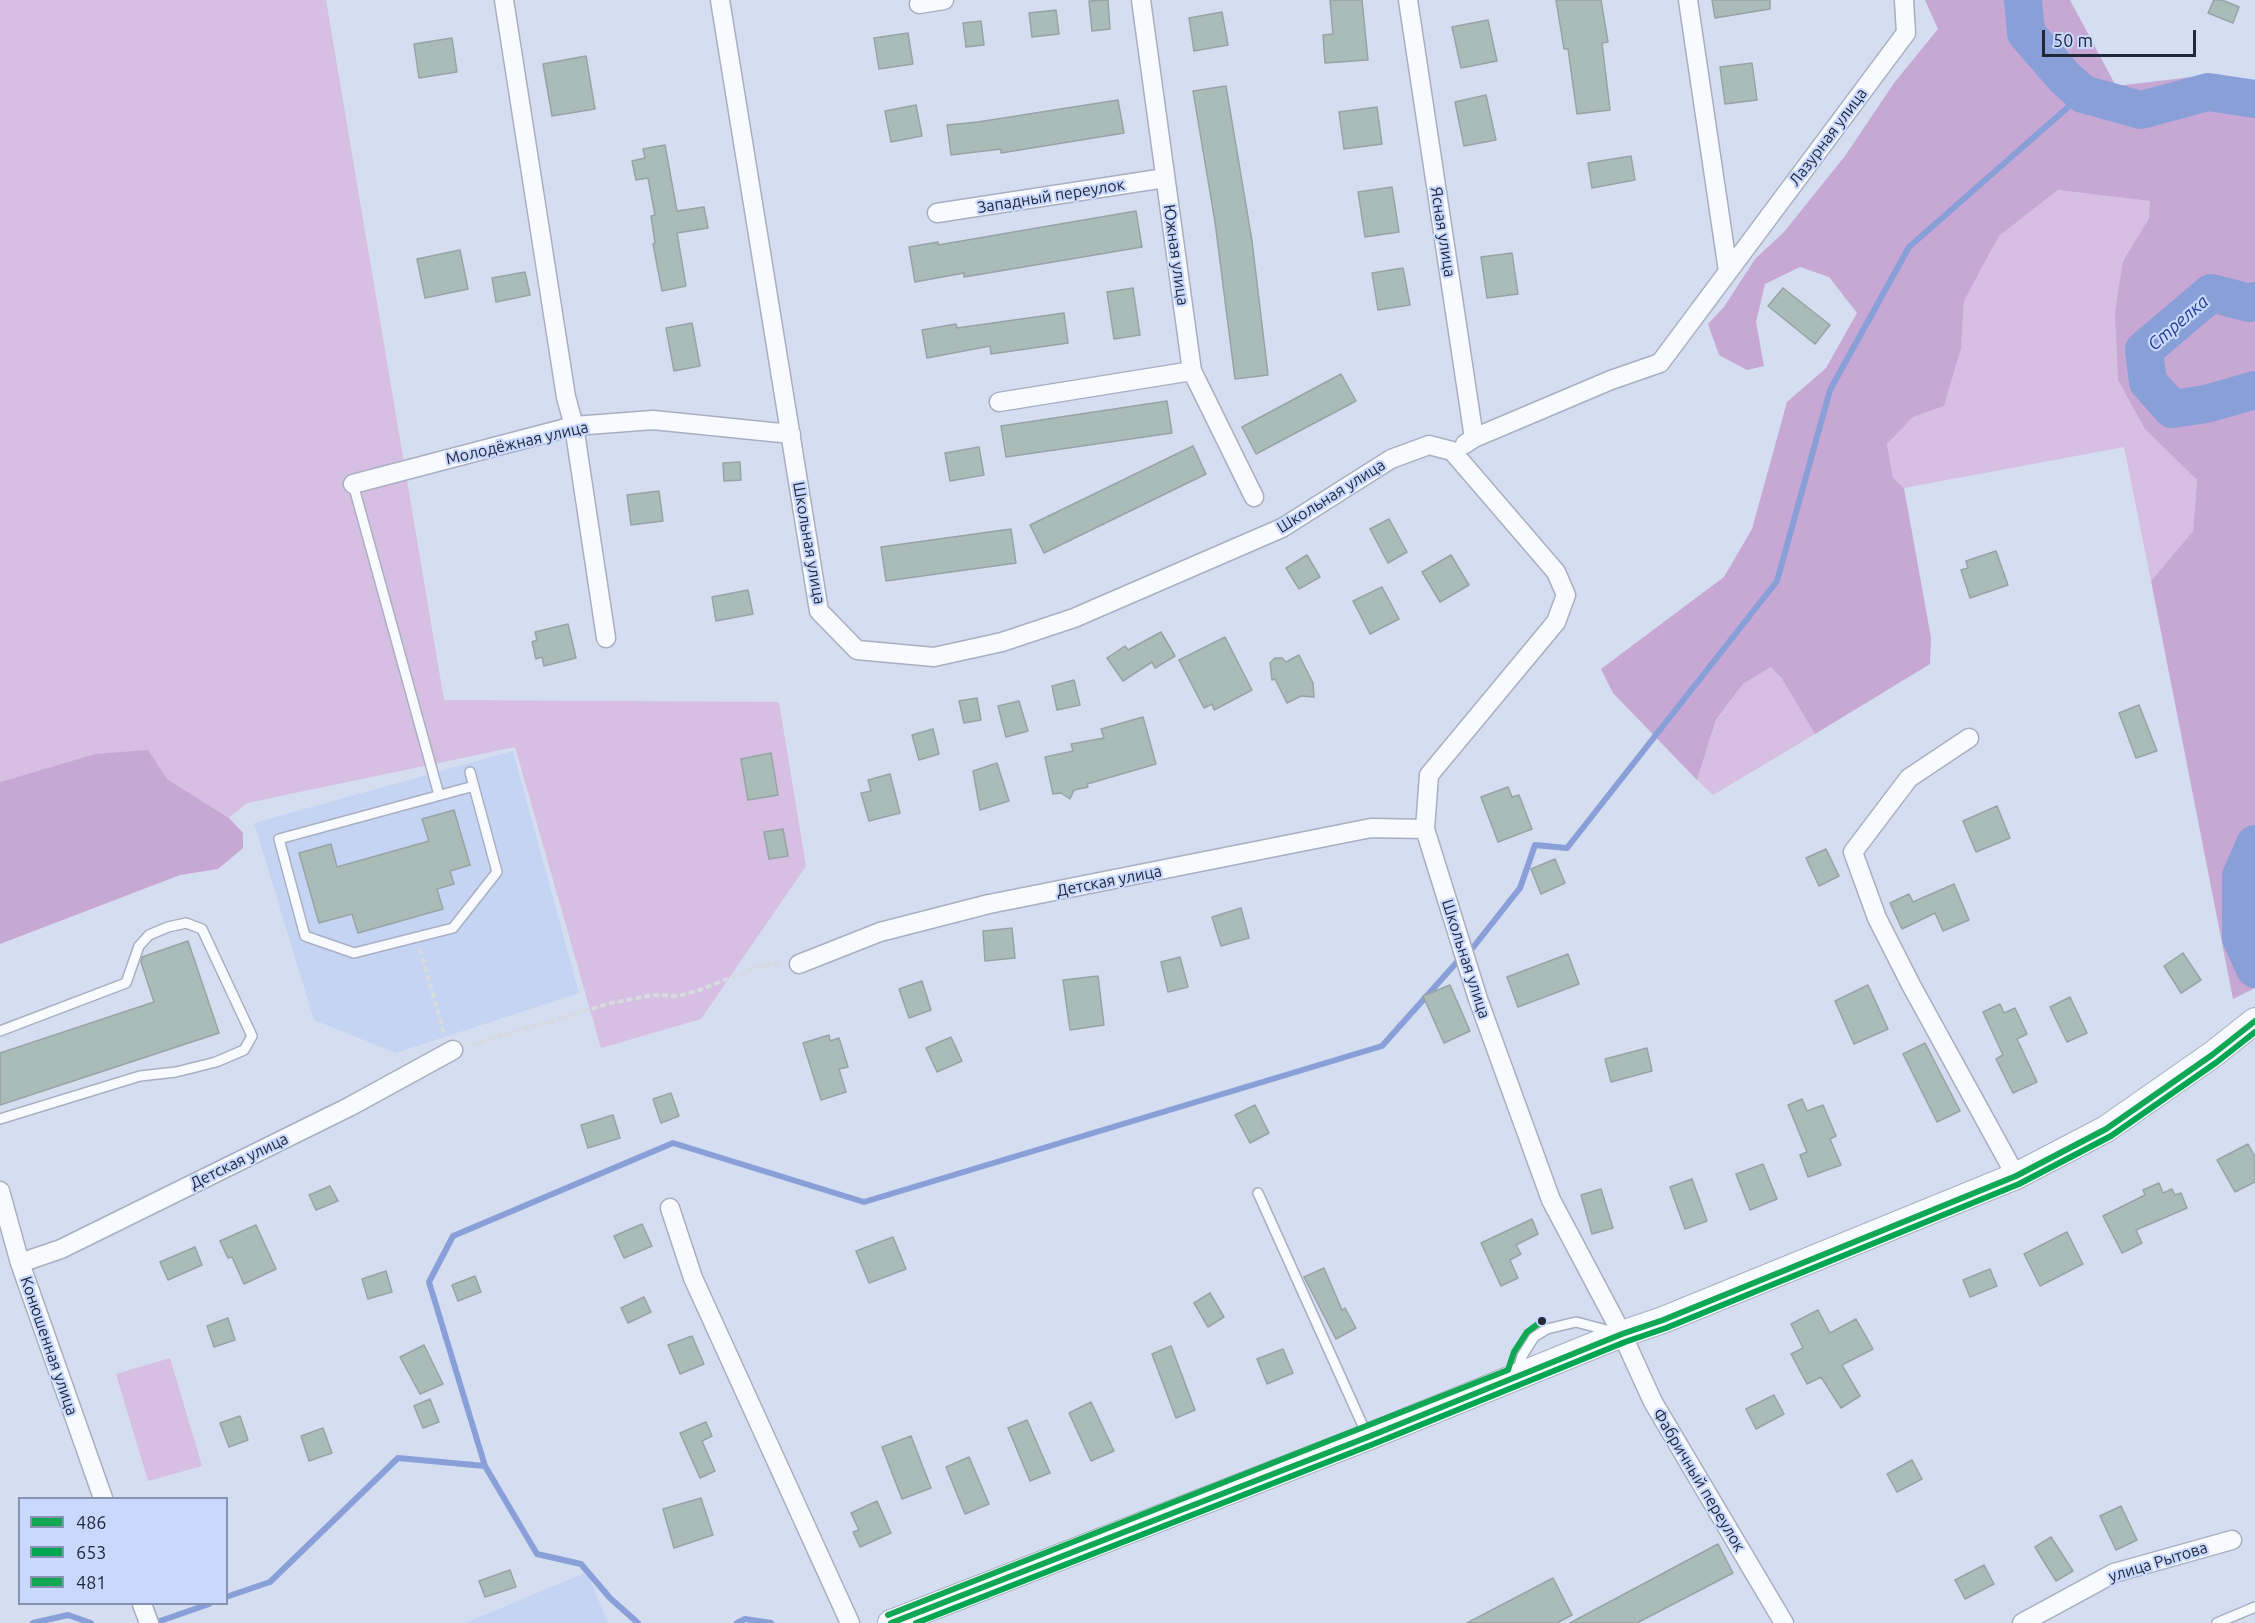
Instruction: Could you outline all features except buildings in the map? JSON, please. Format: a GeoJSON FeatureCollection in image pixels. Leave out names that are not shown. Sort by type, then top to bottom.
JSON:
{"type":"FeatureCollection","features":[{"type":"Feature","properties":{"kind":"main road"},"geometry":{"type":"LineString","coordinates":[[891,1623],[1368,1437],[1622,1334],[1701,1305],[2016,1176],[2106,1128],[2255,1021]]}},
{"type":"Feature","properties":{"kind":"street"},"geometry":{"type":"LineString","coordinates":[[504,0],[566,397],[574,426],[606,638]]}},
{"type":"Feature","properties":{"kind":"street","name":"Школьная улица"},"geometry":{"type":"LineString","coordinates":[[720,0],[819,611],[857,650],[934,657],[1002,642],[1074,618],[1282,528],[1391,459],[1429,445],[1452,451],[1556,572],[1566,595],[1556,622],[1429,776],[1425,829],[1478,999],[1551,1200],[1622,1334]]}},
{"type":"Feature","properties":{"kind":"street"},"geometry":{"type":"LineString","coordinates":[[918,4],[944,0]]}},
{"type":"Feature","properties":{"kind":"street","name":"Южная улица"},"geometry":{"type":"LineString","coordinates":[[1141,0],[1192,371],[1254,497]]}},
{"type":"Feature","properties":{"kind":"street","name":"Ясная улица"},"geometry":{"type":"LineString","coordinates":[[1408,0],[1474,438]]}},
{"type":"Feature","properties":{"kind":"street"},"geometry":{"type":"LineString","coordinates":[[1688,0],[1729,269]]}},
{"type":"Feature","properties":{"kind":"street","name":"Лазурная улица"},"geometry":{"type":"LineString","coordinates":[[1474,438],[1611,380],[1660,363],[1906,33],[1904,0]]}},
{"type":"Feature","properties":{"kind":"street","name":"Западный переулок"},"geometry":{"type":"LineString","coordinates":[[937,213],[1165,178]]}},
{"type":"Feature","properties":{"kind":"street"},"geometry":{"type":"LineString","coordinates":[[999,402],[1192,371]]}},
{"type":"Feature","properties":{"kind":"street","name":"Молодёжная улица"},"geometry":{"type":"LineString","coordinates":[[353,484],[574,426],[653,420],[791,434]]}},
{"type":"Feature","properties":{"kind":"street"},"geometry":{"type":"LineString","coordinates":[[1452,451],[1474,438]]}},
{"type":"Feature","properties":{"kind":"street"},"geometry":{"type":"LineString","coordinates":[[1969,738],[1909,778],[1853,852],[1882,927],[2016,1176]]}},
{"type":"Feature","properties":{"kind":"street","name":"Детская улица"},"geometry":{"type":"LineString","coordinates":[[799,964],[880,932],[989,904],[1371,828],[1425,829]]}},
{"type":"Feature","properties":{"kind":"street","name":"Детская улица"},"geometry":{"type":"LineString","coordinates":[[20,1263],[61,1249],[349,1107],[451,1051]]}},
{"type":"Feature","properties":{"kind":"street","name":"Конюшенная улица"},"geometry":{"type":"LineString","coordinates":[[0,1191],[20,1263],[103,1497]]}},
{"type":"Feature","properties":{"kind":"street"},"geometry":{"type":"LineString","coordinates":[[670,1208],[693,1278],[850,1623]]}},
{"type":"Feature","properties":{"kind":"street","name":"Фабричный переулок"},"geometry":{"type":"LineString","coordinates":[[1622,1334],[1653,1402],[1784,1623]]}},
{"type":"Feature","properties":{"kind":"street","name":"улица Рытова"},"geometry":{"type":"LineString","coordinates":[[2022,1623],[2114,1573],[2232,1540]]}},
{"type":"Feature","properties":{"kind":"street"},"geometry":{"type":"LineString","coordinates":[[142,1605],[149,1623]]}},
{"type":"Feature","properties":{"kind":"lane"},"geometry":{"type":"LineString","coordinates":[[353,484],[439,795]]}},
{"type":"Feature","properties":{"kind":"lane"},"geometry":{"type":"LineString","coordinates":[[470,772],[474,786],[497,872],[453,928],[354,953],[305,936],[279,839],[474,786]]}},
{"type":"Feature","properties":{"kind":"lane"},"geometry":{"type":"LineString","coordinates":[[0,1031],[126,983],[139,946],[149,935],[186,923],[202,929],[252,1036],[244,1050],[216,1062],[176,1072],[140,1076],[0,1119]]}},
{"type":"Feature","properties":{"kind":"lane"},"geometry":{"type":"LineString","coordinates":[[1258,1193],[1368,1437]]}},
{"type":"Feature","properties":{"kind":"lane"},"geometry":{"type":"LineString","coordinates":[[2217,1623],[2255,1607]]}},
{"type":"Feature","properties":{"kind":"path"},"geometry":{"type":"LineString","coordinates":[[416,937],[451,1051],[611,1003],[653,995],[678,996],[697,991],[763,964],[799,964]]}},
{"type":"Feature","properties":{"kind":"shaded area"},"geometry":{"type":"Polygon","coordinates":[[[0,0],[326,0],[444,700],[779,702],[806,866],[701,1019],[601,1048],[515,747],[247,803],[229,818],[167,779],[95,754],[0,782],[0,0]]]}},
{"type":"Feature","properties":{"kind":"shaded area"},"geometry":{"type":"Polygon","coordinates":[[[1925,0],[2070,0],[2116,86],[2217,74],[2255,82],[2255,988],[2233,999],[2151,581],[2193,531],[2197,480],[2145,429],[2118,380],[2115,312],[2123,261],[2149,218],[2150,201],[2058,190],[1999,236],[1964,301],[1961,349],[1944,406],[1913,417],[1887,444],[1893,478],[1904,488],[1931,638],[1930,664],[1815,734],[1782,679],[1771,667],[1743,684],[1716,720],[1697,780],[1613,693],[1601,669],[1724,577],[1752,529],[1787,402],[1826,368],[1857,313],[1829,277],[1800,267],[1765,284],[1756,322],[1764,366],[1747,370],[1719,355],[1708,324],[1724,307],[1755,259],[1784,232],[1845,156],[1894,83],[1938,29],[1925,0]]]}},
{"type":"Feature","properties":{"kind":"shaded area"},"geometry":{"type":"Polygon","coordinates":[[[2058,190],[2151,201],[2149,218],[2123,261],[2145,429],[2197,480],[2193,531],[2151,581],[2124,447],[1904,488],[1893,478],[1887,444],[1913,417],[1944,406],[1961,349],[1964,301],[1999,236],[2058,190]]]}},
{"type":"Feature","properties":{"kind":"shaded area"},"geometry":{"type":"Polygon","coordinates":[[[1771,667],[1782,679],[1815,734],[1713,795],[1697,780],[1716,721],[1743,684],[1771,667]]]}},
{"type":"Feature","properties":{"kind":"shaded area"},"geometry":{"type":"Polygon","coordinates":[[[148,750],[167,779],[229,818],[243,833],[243,848],[218,869],[180,875],[0,944],[0,782],[95,754],[148,750]]]}},
{"type":"Feature","properties":{"kind":"shaded area"},"geometry":{"type":"Polygon","coordinates":[[[513,751],[579,993],[396,1053],[314,1020],[254,823],[513,751]]]}},
{"type":"Feature","properties":{"kind":"shaded area"},"geometry":{"type":"Polygon","coordinates":[[[170,1358],[202,1466],[148,1481],[116,1374],[170,1358]]]}},
{"type":"Feature","properties":{"kind":"shaded area"},"geometry":{"type":"Polygon","coordinates":[[[587,1572],[608,1623],[465,1623],[587,1572]]]}},
{"type":"Feature","properties":{"kind":"waterway","name":"Стрелка"},"geometry":{"type":"LineString","coordinates":[[2023,0],[2026,33],[2065,78],[2083,94],[2141,110],[2208,92],[2255,99]]}},
{"type":"Feature","properties":{"kind":"waterway"},"geometry":{"type":"LineString","coordinates":[[1471,950],[1520,888],[1535,845],[1567,848],[1777,581],[1830,390],[1909,247],[2083,94]]}},
{"type":"Feature","properties":{"kind":"waterway","name":"Стрелка"},"geometry":{"type":"LineString","coordinates":[[2255,301],[2250,303],[2211,293],[2144,350],[2148,382],[2172,409],[2206,404],[2255,390]]}},
{"type":"Feature","properties":{"kind":"waterway","name":"Стрелка"},"geometry":{"type":"LineString","coordinates":[[2255,844],[2241,876],[2241,938],[2255,969]]}},
{"type":"Feature","properties":{"kind":"waterway"},"geometry":{"type":"LineString","coordinates":[[228,1596],[270,1582],[398,1458],[485,1466],[429,1282],[453,1236],[673,1143],[864,1202],[1382,1046],[1457,962]]}},
{"type":"Feature","properties":{"kind":"waterway"},"geometry":{"type":"LineString","coordinates":[[485,1466],[537,1554],[581,1564],[610,1598],[638,1623]]}},
{"type":"Feature","properties":{"kind":"waterway"},"geometry":{"type":"LineString","coordinates":[[160,1621],[206,1605]]}},
{"type":"Feature","properties":{"kind":"waterway"},"geometry":{"type":"LineString","coordinates":[[33,1623],[68,1615],[91,1623]]}},
{"type":"Feature","properties":{"kind":"waterway"},"geometry":{"type":"LineString","coordinates":[[737,1623],[745,1619],[771,1623]]}},
{"type":"Feature","properties":{"kind":"transit line","name":"486"},"geometry":{"type":"LineString","coordinates":[[891,1623],[1368,1437],[1622,1334],[1663,1320],[2016,1176],[2106,1129],[2212,1055],[2255,1021]]}},
{"type":"Feature","properties":{"kind":"transit line","name":"653"},"geometry":{"type":"LineString","coordinates":[[916,1623],[1371,1445],[1625,1342],[1666,1328],[2019,1184],[2111,1136],[2217,1062],[2255,1032]]}},
{"type":"Feature","properties":{"kind":"transit line","name":"481"},"geometry":{"type":"LineString","coordinates":[[888,1615],[1508,1370],[1514,1352],[1527,1332],[1542,1321]]}}]}
